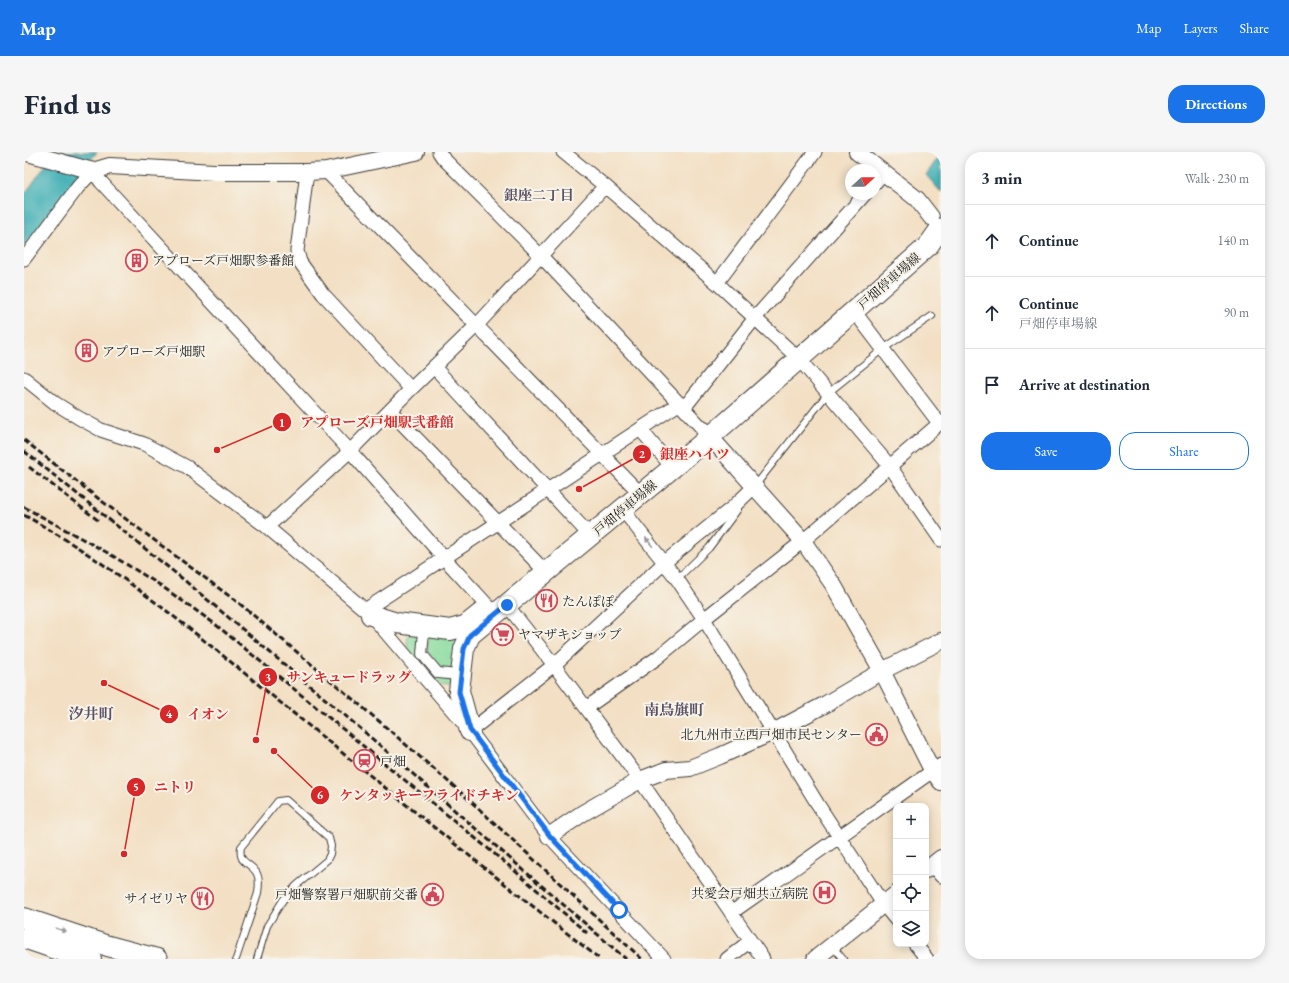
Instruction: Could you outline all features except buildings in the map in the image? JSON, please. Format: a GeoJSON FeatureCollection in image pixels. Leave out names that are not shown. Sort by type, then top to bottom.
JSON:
{"type":"FeatureCollection","features":[{"type":"Feature","properties":{"kind":"main road","name":"戸畑停車場線"},"geometry":{"type":"LineString","coordinates":[[796,355],[854,311],[928,246],[937,225]]}},
{"type":"Feature","properties":{"kind":"main road","name":"戸畑停車場線"},"geometry":{"type":"LineString","coordinates":[[368,613],[397,623],[450,630],[465,626],[498,606],[623,510],[796,355],[937,225]]}},
{"type":"Feature","properties":{"kind":"main road","name":"戸畑停車場線"},"geometry":{"type":"LineString","coordinates":[[470,730],[459,692],[464,649],[470,635],[540,566],[667,461],[708,433]]}},
{"type":"Feature","properties":{"kind":"main road"},"geometry":{"type":"LineString","coordinates":[[450,630],[460,637],[464,649]]}},
{"type":"Feature","properties":{"kind":"main road"},"geometry":{"type":"LineString","coordinates":[[24,918],[108,946],[157,959]]}},
{"type":"Feature","properties":{"kind":"main road"},"geometry":{"type":"LineString","coordinates":[[24,938],[91,959]]}},
{"type":"Feature","properties":{"kind":"street"},"geometry":{"type":"LineString","coordinates":[[24,259],[78,187],[93,171],[110,166],[214,172],[307,172],[326,171],[416,152]]}},
{"type":"Feature","properties":{"kind":"street"},"geometry":{"type":"LineString","coordinates":[[440,152],[443,158],[540,255],[708,433],[803,541],[834,586],[938,772],[840,837],[731,913]]}},
{"type":"Feature","properties":{"kind":"street"},"geometry":{"type":"LineString","coordinates":[[563,152],[605,186],[717,283],[796,355],[889,465],[941,540]]}},
{"type":"Feature","properties":{"kind":"street"},"geometry":{"type":"LineString","coordinates":[[717,283],[815,152]]}},
{"type":"Feature","properties":{"kind":"street"},"geometry":{"type":"LineString","coordinates":[[857,152],[868,164]]}},
{"type":"Feature","properties":{"kind":"street"},"geometry":{"type":"LineString","coordinates":[[24,153],[93,171],[101,182],[350,451],[444,558],[498,606],[554,665],[640,780],[763,959]]}},
{"type":"Feature","properties":{"kind":"street"},"geometry":{"type":"LineString","coordinates":[[326,171],[635,488]]}},
{"type":"Feature","properties":{"kind":"street"},"geometry":{"type":"LineString","coordinates":[[307,172],[297,251],[300,262],[323,294],[411,389]]}},
{"type":"Feature","properties":{"kind":"street"},"geometry":{"type":"LineString","coordinates":[[881,178],[917,199],[937,225]]}},
{"type":"Feature","properties":{"kind":"street"},"geometry":{"type":"LineString","coordinates":[[267,527],[350,451],[476,325],[605,186]]}},
{"type":"Feature","properties":{"kind":"street"},"geometry":{"type":"LineString","coordinates":[[368,613],[444,558],[640,429],[682,406],[755,318],[860,200]]}},
{"type":"Feature","properties":{"kind":"street"},"geometry":{"type":"LineString","coordinates":[[586,708],[657,658],[803,541],[940,422],[854,311]]}},
{"type":"Feature","properties":{"kind":"street"},"geometry":{"type":"LineString","coordinates":[[434,367],[584,529]]}},
{"type":"Feature","properties":{"kind":"street"},"geometry":{"type":"LineString","coordinates":[[24,378],[55,403],[79,418],[101,430],[144,444],[187,467],[267,527],[368,613],[470,730],[550,836],[664,959]]}},
{"type":"Feature","properties":{"kind":"street"},"geometry":{"type":"LineString","coordinates":[[390,411],[540,566]]}},
{"type":"Feature","properties":{"kind":"street"},"geometry":{"type":"LineString","coordinates":[[640,429],[667,461]]}},
{"type":"Feature","properties":{"kind":"street"},"geometry":{"type":"LineString","coordinates":[[470,730],[554,665],[665,562],[733,507],[755,486]]}},
{"type":"Feature","properties":{"kind":"street"},"geometry":{"type":"LineString","coordinates":[[623,510],[665,562],[704,619],[773,732],[840,837],[893,916]]}},
{"type":"Feature","properties":{"kind":"street"},"geometry":{"type":"LineString","coordinates":[[424,631],[422,654],[425,665],[438,673],[458,675]]}},
{"type":"Feature","properties":{"kind":"street"},"geometry":{"type":"LineString","coordinates":[[550,836],[583,813],[640,780],[666,770],[690,768],[773,732],[826,704],[882,671],[941,641]]}},
{"type":"Feature","properties":{"kind":"street"},"geometry":{"type":"LineString","coordinates":[[815,959],[893,896]]}},
{"type":"Feature","properties":{"kind":"street"},"geometry":{"type":"LineString","coordinates":[[727,959],[750,941]]}},
{"type":"Feature","properties":{"kind":"street"},"geometry":{"type":"LineString","coordinates":[[917,947],[927,959]]}},
{"type":"Feature","properties":{"kind":"lane"},"geometry":{"type":"LineString","coordinates":[[677,579],[709,548],[755,486],[828,393],[882,349],[932,316]]}},
{"type":"Feature","properties":{"kind":"lane"},"geometry":{"type":"LineString","coordinates":[[236,959],[258,893],[259,884],[256,872],[242,860],[240,853],[241,847],[278,801],[286,800],[329,838],[331,846],[330,854],[327,860],[296,885],[283,900],[267,926],[257,959]]}},
{"type":"Feature","properties":{"kind":"lane"},"geometry":{"type":"LineString","coordinates":[[832,946],[843,959]]}},
{"type":"Feature","properties":{"kind":"green space"},"geometry":{"type":"Polygon","coordinates":[[[420,630],[417,660],[409,651],[407,641],[410,633],[420,630]]]}},
{"type":"Feature","properties":{"kind":"green space"},"geometry":{"type":"Polygon","coordinates":[[[429,630],[453,636],[458,642],[459,670],[442,669],[427,652],[429,630]]]}},
{"type":"Feature","properties":{"kind":"green space"},"geometry":{"type":"Polygon","coordinates":[[[432,671],[457,678],[451,687],[447,687],[438,684],[429,674],[432,671]]]}},
{"type":"Feature","properties":{"kind":"water"},"geometry":{"type":"Polygon","coordinates":[[[55,152],[97,152],[24,247],[24,195],[55,152]]]}},
{"type":"Feature","properties":{"kind":"water"},"geometry":{"type":"Polygon","coordinates":[[[941,153],[941,192],[926,175],[941,153]]]}},
{"type":"Feature","properties":{"kind":"railway"},"geometry":{"type":"LineString","coordinates":[[24,440],[99,499],[240,604],[466,797],[642,959]]}},
{"type":"Feature","properties":{"kind":"railway"},"geometry":{"type":"LineString","coordinates":[[24,451],[184,580],[361,729],[626,959]]}},
{"type":"Feature","properties":{"kind":"railway"},"geometry":{"type":"LineString","coordinates":[[29,467],[99,521]]}},
{"type":"Feature","properties":{"kind":"railway"},"geometry":{"type":"LineString","coordinates":[[24,507],[108,553],[160,585],[215,624],[508,865],[587,933]]}},
{"type":"Feature","properties":{"kind":"railway"},"geometry":{"type":"LineString","coordinates":[[24,515],[95,559],[195,633],[522,898],[600,959]]}},
{"type":"Feature","properties":{"kind":"place","name":"アプローズ戸畑駅参番館"},"geometry":{"type":"Point","coordinates":[136,260]}},
{"type":"Feature","properties":{"kind":"place","name":"アプローズ戸畑駅"},"geometry":{"type":"Point","coordinates":[86,351]}},
{"type":"Feature","properties":{"kind":"place","name":"アプローズ戸畑駅弐番館"},"geometry":{"type":"Point","coordinates":[217,450]}},
{"type":"Feature","properties":{"kind":"place","name":"銀座ハイツ"},"geometry":{"type":"Point","coordinates":[579,489]}},
{"type":"Feature","properties":{"kind":"place","name":"たんぽぽ"},"geometry":{"type":"Point","coordinates":[546,601]}},
{"type":"Feature","properties":{"kind":"place","name":"ヤマザキショップ"},"geometry":{"type":"Point","coordinates":[503,634]}},
{"type":"Feature","properties":{"kind":"place","name":"イオン"},"geometry":{"type":"Point","coordinates":[104,683]}},
{"type":"Feature","properties":{"kind":"place","name":"北九州市立西戸畑市民センター"},"geometry":{"type":"Point","coordinates":[877,734]}},
{"type":"Feature","properties":{"kind":"place","name":"サンキュードラッグ"},"geometry":{"type":"Point","coordinates":[256,740]}},
{"type":"Feature","properties":{"kind":"place","name":"ケンタッキーフライドチキン"},"geometry":{"type":"Point","coordinates":[274,751]}},
{"type":"Feature","properties":{"kind":"place","name":"戸畑"},"geometry":{"type":"Point","coordinates":[365,761]}},
{"type":"Feature","properties":{"kind":"place","name":"ニトリ"},"geometry":{"type":"Point","coordinates":[124,854]}},
{"type":"Feature","properties":{"kind":"place","name":"共愛会戸畑共立病院"},"geometry":{"type":"Point","coordinates":[824,893]}},
{"type":"Feature","properties":{"kind":"place","name":"戸畑警察署戸畑駅前交番"},"geometry":{"type":"Point","coordinates":[433,894]}},
{"type":"Feature","properties":{"kind":"place","name":"サイゼリヤ"},"geometry":{"type":"Point","coordinates":[203,898]}},
{"type":"Feature","properties":{"kind":"district","name":"銀座二丁目"},"geometry":{"type":"Point","coordinates":[539,195]}},
{"type":"Feature","properties":{"kind":"district","name":"南鳥旗町"},"geometry":{"type":"Point","coordinates":[674,709]}},
{"type":"Feature","properties":{"kind":"district","name":"汐井町"},"geometry":{"type":"Point","coordinates":[91,713]}},
{"type":"Feature","properties":{"kind":"route"},"geometry":{"type":"LineString","coordinates":[[507,605],[470,635],[464,649],[459,692],[470,730],[550,836],[591,882],[619,910]]}}]}
